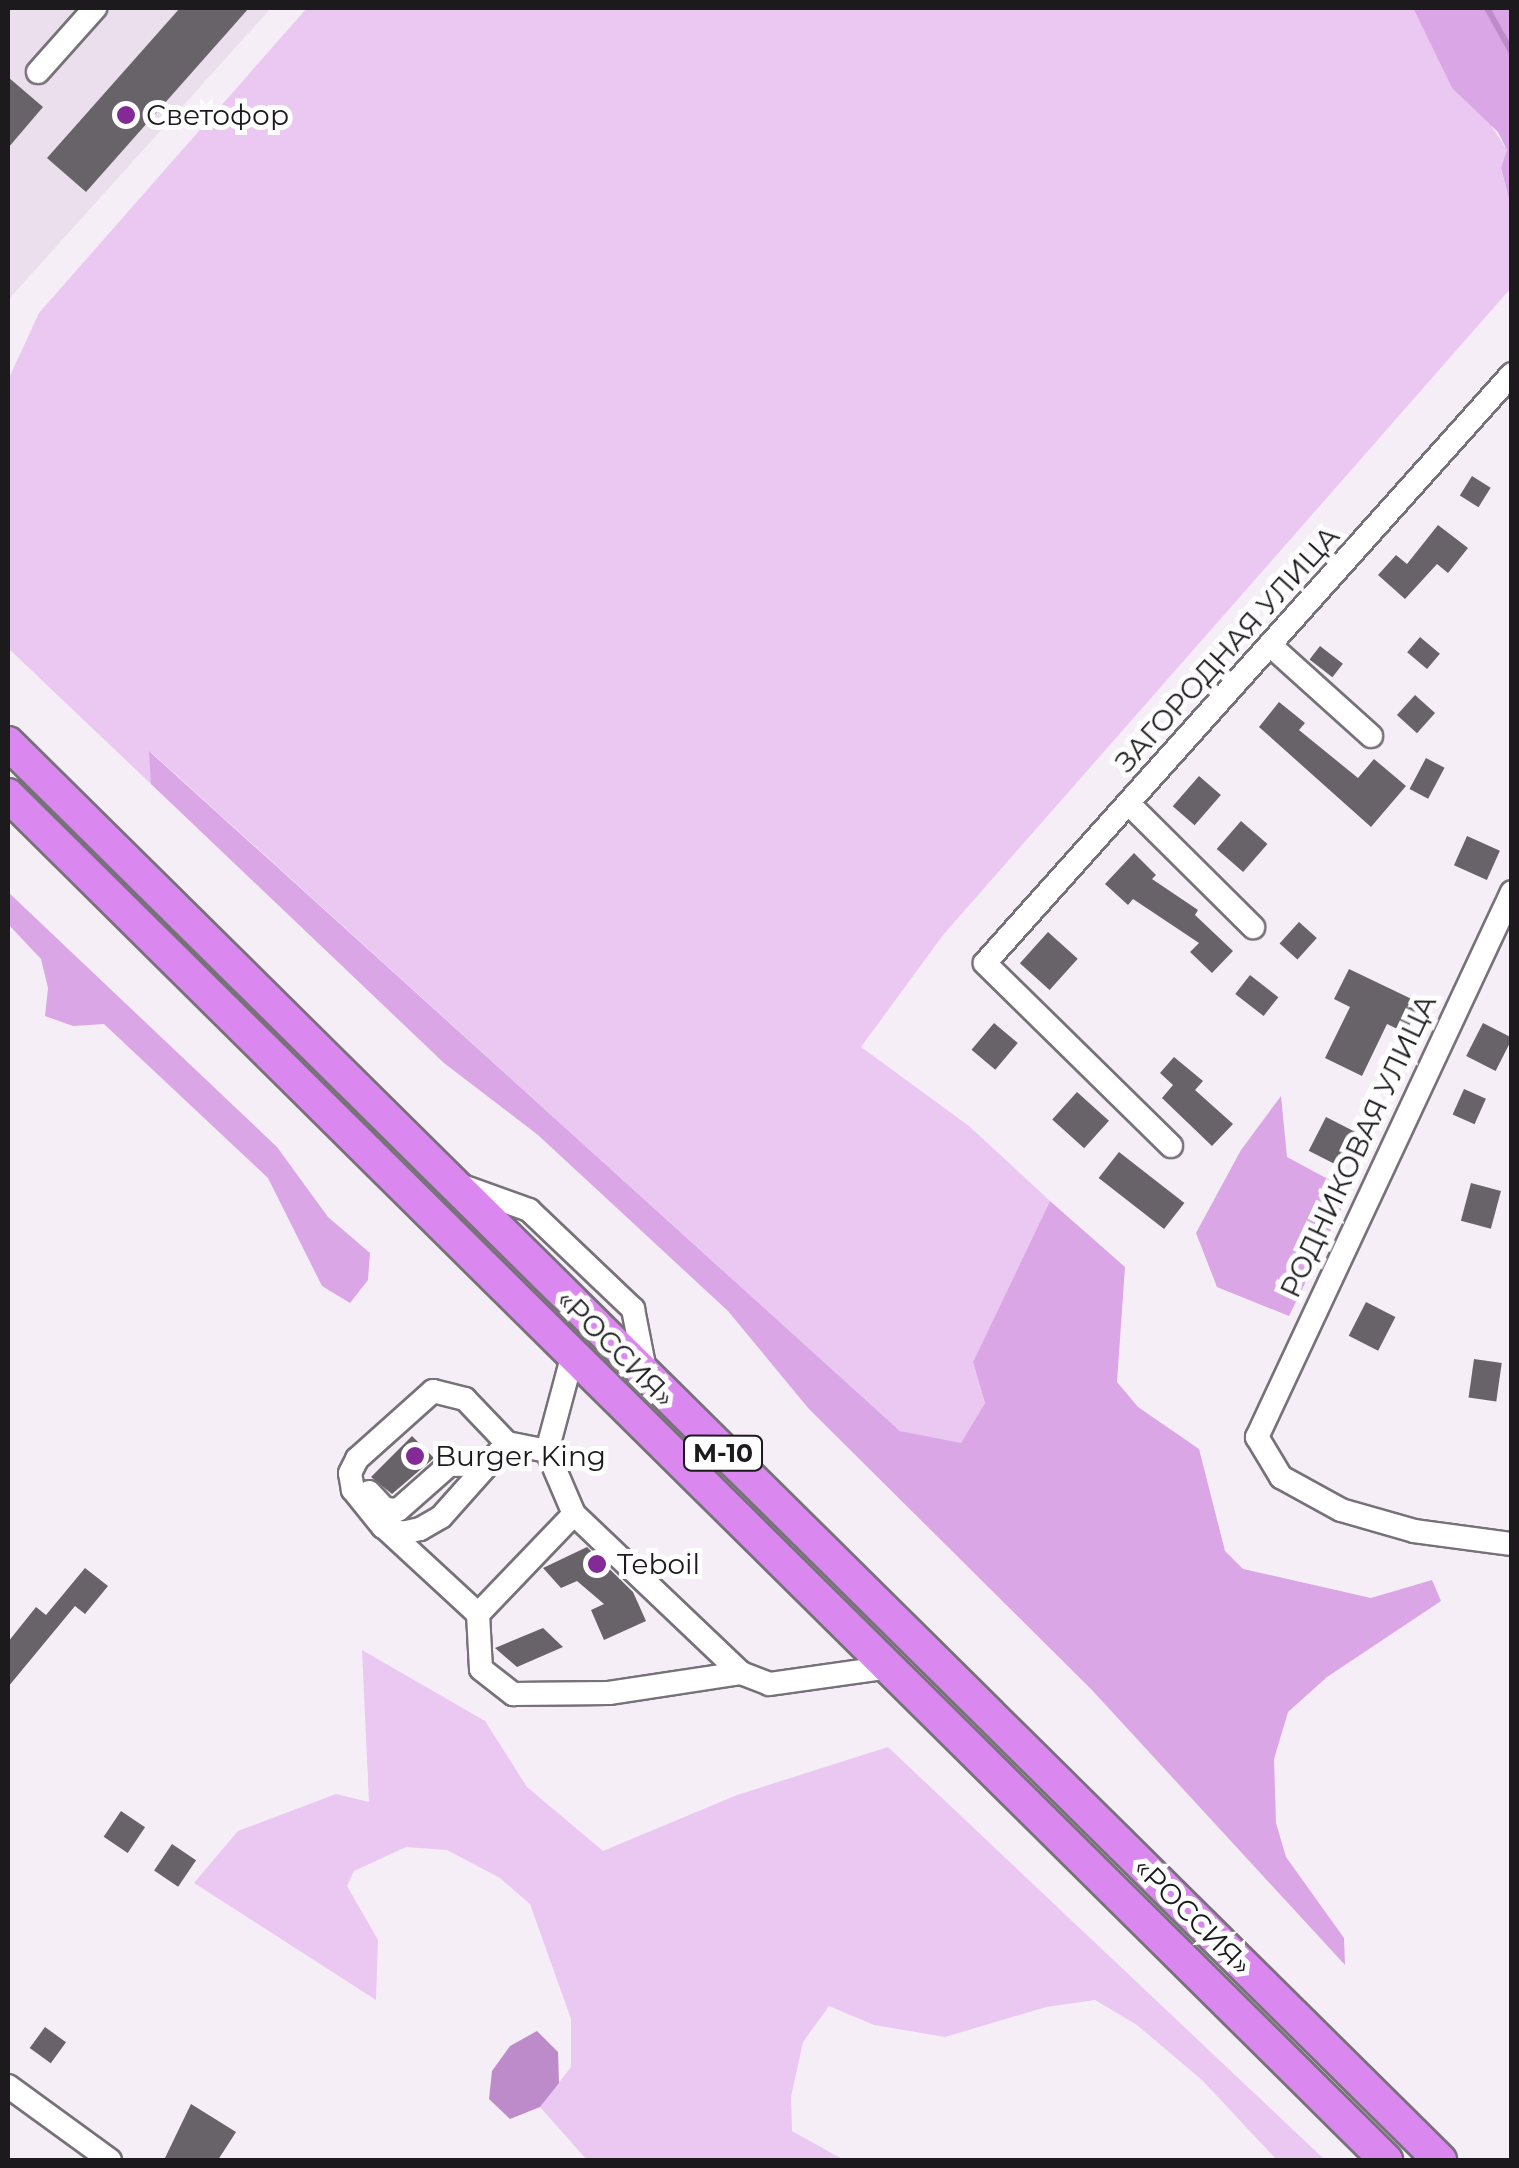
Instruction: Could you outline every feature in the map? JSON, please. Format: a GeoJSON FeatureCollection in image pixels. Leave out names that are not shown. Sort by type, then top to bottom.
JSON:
{"type":"FeatureCollection","features":[{"type":"Feature","properties":{"kind":"highway","name":"«РОССИЯ»"},"geometry":{"type":"LineString","coordinates":[[8,743],[1440,2160]]}},
{"type":"Feature","properties":{"kind":"highway","name":"«РОССИЯ»"},"geometry":{"type":"LineString","coordinates":[[8,796],[1386,2160]]}},
{"type":"Feature","properties":{"kind":"street"},"geometry":{"type":"LineString","coordinates":[[38,72],[95,8]]}},
{"type":"Feature","properties":{"kind":"street","name":"ЗАГОРОДНАЯ УЛИЦА"},"geometry":{"type":"LineString","coordinates":[[1171,1146],[985,962],[1512,374]]}},
{"type":"Feature","properties":{"kind":"street"},"geometry":{"type":"LineString","coordinates":[[1270,645],[1371,736]]}},
{"type":"Feature","properties":{"kind":"street"},"geometry":{"type":"LineString","coordinates":[[1129,804],[1253,927]]}},
{"type":"Feature","properties":{"kind":"street","name":"РОДНИКОВАЯ УЛИЦА"},"geometry":{"type":"LineString","coordinates":[[1512,892],[1256,1436],[1268,1464],[1341,1510],[1414,1531],[1512,1544]]}},
{"type":"Feature","properties":{"kind":"street"},"geometry":{"type":"LineString","coordinates":[[573,1354],[547,1450],[574,1514],[741,1673],[769,1684],[890,1667]]}},
{"type":"Feature","properties":{"kind":"street"},"geometry":{"type":"LineString","coordinates":[[547,1450],[507,1443],[466,1399],[446,1390],[420,1399],[350,1474],[353,1490],[383,1526],[478,1614],[480,1668],[513,1694],[608,1692],[741,1673]]}},
{"type":"Feature","properties":{"kind":"street"},"geometry":{"type":"LineString","coordinates":[[446,1390],[374,1458],[364,1486],[386,1510],[398,1510],[449,1465],[488,1464]]}},
{"type":"Feature","properties":{"kind":"street"},"geometry":{"type":"LineString","coordinates":[[383,1526],[402,1533],[441,1517],[507,1443]]}},
{"type":"Feature","properties":{"kind":"street"},"geometry":{"type":"LineString","coordinates":[[478,1614],[574,1514]]}},
{"type":"Feature","properties":{"kind":"street"},"geometry":{"type":"LineString","coordinates":[[8,2086],[70,2137],[110,2160]]}},
{"type":"Feature","properties":{"kind":"shaded area"},"geometry":{"type":"Polygon","coordinates":[[[8,8],[271,8],[9,299],[8,296],[8,8]]]}},
{"type":"Feature","properties":{"kind":"shaded area"},"geometry":{"type":"Polygon","coordinates":[[[307,8],[1413,8],[1452,88],[1485,116],[1507,150],[1501,169],[1511,207],[1511,288],[943,935],[861,1047],[969,1126],[1050,1201],[973,1362],[985,1403],[961,1444],[900,1431],[151,752],[151,784],[8,648],[8,380],[39,313],[307,8]]]}},
{"type":"Feature","properties":{"kind":"shaded area"},"geometry":{"type":"Polygon","coordinates":[[[1413,8],[1511,8],[1511,207],[1501,168],[1507,150],[1498,132],[1452,88],[1413,8]]]}},
{"type":"Feature","properties":{"kind":"shaded area"},"geometry":{"type":"Polygon","coordinates":[[[149,751],[900,1431],[961,1443],[985,1403],[973,1362],[1050,1201],[1125,1267],[1117,1382],[1138,1407],[1199,1449],[1225,1551],[1243,1569],[1371,1598],[1432,1580],[1441,1601],[1327,1677],[1288,1712],[1274,1759],[1276,1823],[1286,1857],[1344,1938],[1345,1965],[1091,1689],[809,1409],[728,1311],[538,1135],[444,1063],[151,784],[149,751]]]}},
{"type":"Feature","properties":{"kind":"shaded area"},"geometry":{"type":"Polygon","coordinates":[[[8,892],[277,1147],[328,1217],[370,1253],[368,1280],[350,1303],[322,1286],[268,1178],[104,1024],[73,1026],[45,1016],[48,988],[41,959],[8,924],[8,892]]]}},
{"type":"Feature","properties":{"kind":"shaded area"},"geometry":{"type":"Polygon","coordinates":[[[1281,1096],[1287,1157],[1350,1191],[1289,1316],[1217,1287],[1196,1233],[1241,1150],[1281,1096]]]}},
{"type":"Feature","properties":{"kind":"shaded area"},"geometry":{"type":"Polygon","coordinates":[[[362,1650],[485,1721],[527,1787],[603,1851],[737,1795],[888,1747],[1325,2160],[1277,2160],[1202,2080],[1137,2025],[1095,2000],[1046,2007],[945,2037],[874,2025],[829,2006],[803,2042],[791,2097],[792,2131],[844,2160],[587,2160],[540,2107],[571,2067],[571,2019],[530,1904],[500,1878],[447,1850],[406,1847],[354,1871],[347,1886],[378,1940],[376,2000],[194,1883],[238,1831],[336,1794],[369,1802],[362,1650]]]}},
{"type":"Feature","properties":{"kind":"shaded area"},"geometry":{"type":"Polygon","coordinates":[[[537,2031],[558,2052],[559,2083],[540,2107],[510,2119],[489,2099],[492,2071],[510,2046],[537,2031]]]}},
{"type":"Feature","properties":{"kind":"building"},"geometry":{"type":"Polygon","coordinates":[[[180,8],[249,8],[86,192],[47,158],[180,8]]]}},
{"type":"Feature","properties":{"kind":"building"},"geometry":{"type":"Polygon","coordinates":[[[8,77],[43,107],[8,148],[8,77]]]}},
{"type":"Feature","properties":{"kind":"building"},"geometry":{"type":"Polygon","coordinates":[[[1472,476],[1491,488],[1478,507],[1460,496],[1472,476]]]}},
{"type":"Feature","properties":{"kind":"building"},"geometry":{"type":"Polygon","coordinates":[[[1438,525],[1468,548],[1448,573],[1437,564],[1405,599],[1378,575],[1396,555],[1407,564],[1438,525]]]}},
{"type":"Feature","properties":{"kind":"building"},"geometry":{"type":"Polygon","coordinates":[[[1420,637],[1440,654],[1427,669],[1407,652],[1420,637]]]}},
{"type":"Feature","properties":{"kind":"building"},"geometry":{"type":"Polygon","coordinates":[[[1320,646],[1343,664],[1332,677],[1310,659],[1320,646]]]}},
{"type":"Feature","properties":{"kind":"building"},"geometry":{"type":"Polygon","coordinates":[[[1415,695],[1435,713],[1417,733],[1397,715],[1415,695]]]}},
{"type":"Feature","properties":{"kind":"building"},"geometry":{"type":"Polygon","coordinates":[[[1279,702],[1305,723],[1299,730],[1358,778],[1374,759],[1406,786],[1371,827],[1259,727],[1279,702]]]}},
{"type":"Feature","properties":{"kind":"building"},"geometry":{"type":"Polygon","coordinates":[[[1426,758],[1445,768],[1428,799],[1410,789],[1426,758]]]}},
{"type":"Feature","properties":{"kind":"building"},"geometry":{"type":"Polygon","coordinates":[[[1199,776],[1221,795],[1195,825],[1173,806],[1199,776]]]}},
{"type":"Feature","properties":{"kind":"building"},"geometry":{"type":"Polygon","coordinates":[[[1241,821],[1267,844],[1243,872],[1217,849],[1241,821]]]}},
{"type":"Feature","properties":{"kind":"building"},"geometry":{"type":"Polygon","coordinates":[[[1467,836],[1500,851],[1487,880],[1454,865],[1467,836]]]}},
{"type":"Feature","properties":{"kind":"building"},"geometry":{"type":"Polygon","coordinates":[[[1134,853],[1156,875],[1152,879],[1198,910],[1195,915],[1233,951],[1212,973],[1190,952],[1199,943],[1133,899],[1128,905],[1105,884],[1134,853]]]}},
{"type":"Feature","properties":{"kind":"building"},"geometry":{"type":"Polygon","coordinates":[[[1299,922],[1317,938],[1297,960],[1280,944],[1299,922]]]}},
{"type":"Feature","properties":{"kind":"building"},"geometry":{"type":"Polygon","coordinates":[[[1048,932],[1078,959],[1050,990],[1020,963],[1048,932]]]}},
{"type":"Feature","properties":{"kind":"building"},"geometry":{"type":"Polygon","coordinates":[[[1349,969],[1420,1003],[1406,1033],[1387,1024],[1362,1076],[1325,1058],[1350,1007],[1334,999],[1349,969]]]}},
{"type":"Feature","properties":{"kind":"building"},"geometry":{"type":"Polygon","coordinates":[[[1250,975],[1278,997],[1264,1016],[1235,994],[1250,975]]]}},
{"type":"Feature","properties":{"kind":"building"},"geometry":{"type":"Polygon","coordinates":[[[994,1023],[1018,1043],[995,1070],[972,1050],[994,1023]]]}},
{"type":"Feature","properties":{"kind":"building"},"geometry":{"type":"Polygon","coordinates":[[[1483,1023],[1512,1038],[1496,1071],[1466,1056],[1483,1023]]]}},
{"type":"Feature","properties":{"kind":"building"},"geometry":{"type":"Polygon","coordinates":[[[1174,1057],[1203,1081],[1195,1090],[1233,1124],[1212,1146],[1162,1098],[1173,1085],[1160,1073],[1174,1057]]]}},
{"type":"Feature","properties":{"kind":"building"},"geometry":{"type":"Polygon","coordinates":[[[1464,1089],[1486,1099],[1475,1124],[1453,1115],[1464,1089]]]}},
{"type":"Feature","properties":{"kind":"building"},"geometry":{"type":"Polygon","coordinates":[[[1077,1092],[1109,1121],[1084,1148],[1052,1119],[1077,1092]]]}},
{"type":"Feature","properties":{"kind":"building"},"geometry":{"type":"Polygon","coordinates":[[[1326,1117],[1355,1132],[1338,1166],[1309,1151],[1326,1117]]]}},
{"type":"Feature","properties":{"kind":"building"},"geometry":{"type":"Polygon","coordinates":[[[1119,1152],[1184,1203],[1164,1229],[1099,1178],[1119,1152]]]}},
{"type":"Feature","properties":{"kind":"building"},"geometry":{"type":"Polygon","coordinates":[[[1471,1183],[1501,1191],[1491,1229],[1461,1221],[1471,1183]]]}},
{"type":"Feature","properties":{"kind":"building"},"geometry":{"type":"Polygon","coordinates":[[[1366,1302],[1395,1317],[1378,1351],[1349,1336],[1366,1302]]]}},
{"type":"Feature","properties":{"kind":"building"},"geometry":{"type":"Polygon","coordinates":[[[1474,1359],[1502,1363],[1496,1402],[1469,1398],[1474,1359]]]}},
{"type":"Feature","properties":{"kind":"building"},"geometry":{"type":"Polygon","coordinates":[[[412,1436],[434,1458],[392,1494],[371,1477],[412,1436]]]}},
{"type":"Feature","properties":{"kind":"building"},"geometry":{"type":"Polygon","coordinates":[[[587,1547],[633,1592],[646,1621],[604,1640],[591,1610],[604,1604],[577,1581],[561,1588],[543,1568],[587,1547]]]}},
{"type":"Feature","properties":{"kind":"building"},"geometry":{"type":"Polygon","coordinates":[[[85,1568],[108,1586],[85,1614],[75,1606],[8,1687],[8,1642],[36,1607],[46,1615],[85,1568]]]}},
{"type":"Feature","properties":{"kind":"building"},"geometry":{"type":"Polygon","coordinates":[[[543,1628],[563,1647],[517,1667],[495,1648],[543,1628]]]}},
{"type":"Feature","properties":{"kind":"building"},"geometry":{"type":"Polygon","coordinates":[[[121,1811],[145,1827],[128,1853],[104,1837],[121,1811]]]}},
{"type":"Feature","properties":{"kind":"building"},"geometry":{"type":"Polygon","coordinates":[[[172,1844],[196,1860],[178,1887],[154,1871],[172,1844]]]}},
{"type":"Feature","properties":{"kind":"building"},"geometry":{"type":"Polygon","coordinates":[[[45,2027],[66,2042],[51,2063],[30,2048],[45,2027]]]}},
{"type":"Feature","properties":{"kind":"building"},"geometry":{"type":"Polygon","coordinates":[[[191,2104],[236,2132],[218,2160],[164,2160],[191,2104]]]}},
{"type":"Feature","properties":{"kind":"waterway"},"geometry":{"type":"LineString","coordinates":[[1487,8],[1512,53]]}},
{"type":"Feature","properties":{"kind":"place","name":"Светофор"},"geometry":{"type":"Point","coordinates":[126,115]}},
{"type":"Feature","properties":{"kind":"place","name":"Burger King"},"geometry":{"type":"Point","coordinates":[415,1456]}},
{"type":"Feature","properties":{"kind":"place","name":"Teboil"},"geometry":{"type":"Point","coordinates":[597,1564]}}]}
